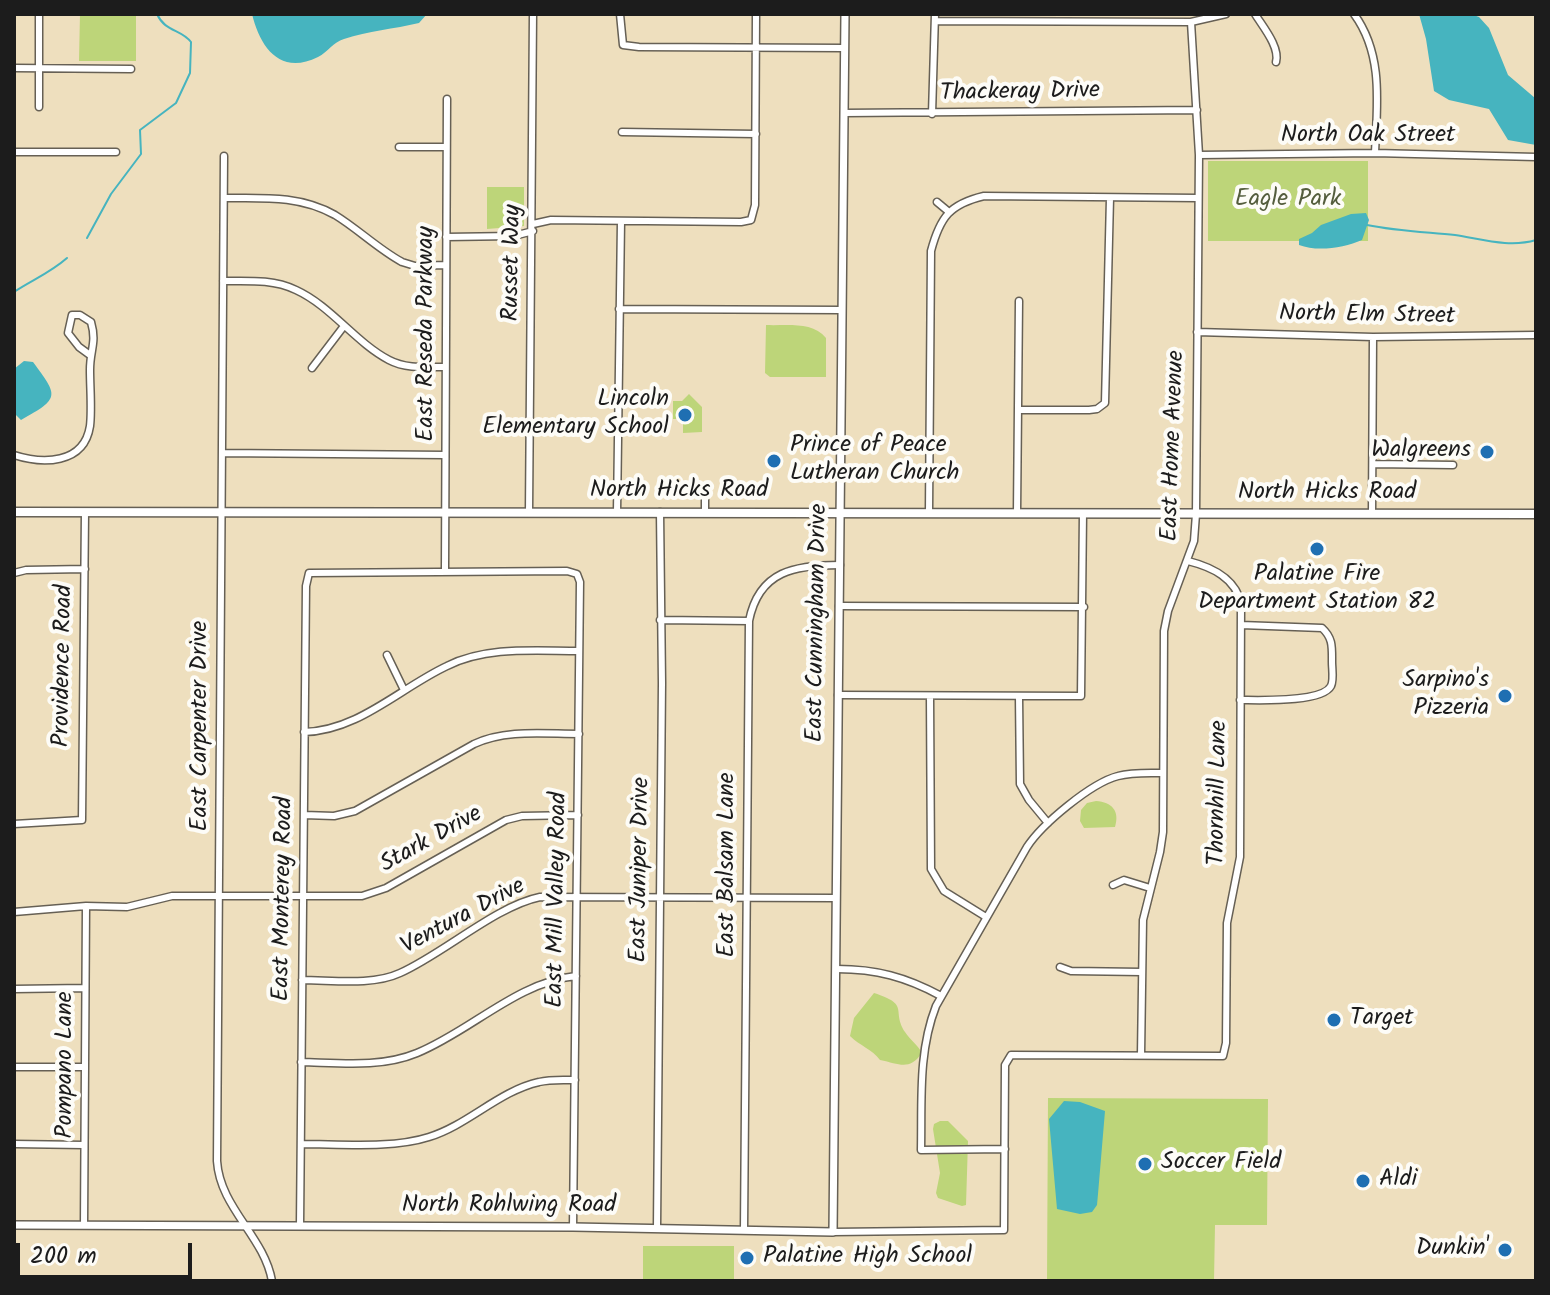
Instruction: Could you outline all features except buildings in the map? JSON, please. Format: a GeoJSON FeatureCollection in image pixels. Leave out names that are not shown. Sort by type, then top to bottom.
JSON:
{"type":"FeatureCollection","features":[{"type":"Feature","properties":{"kind":"main road","name":"North Hicks Road"},"geometry":{"type":"LineString","coordinates":[[14,512],[1536,514]]}},
{"type":"Feature","properties":{"kind":"street"},"geometry":{"type":"LineString","coordinates":[[39,14],[39,107]]}},
{"type":"Feature","properties":{"kind":"street","name":"Russet Way"},"geometry":{"type":"LineString","coordinates":[[529,512],[533,14]]}},
{"type":"Feature","properties":{"kind":"street"},"geometry":{"type":"LineString","coordinates":[[620,14],[623,45],[844,48]]}},
{"type":"Feature","properties":{"kind":"street"},"geometry":{"type":"LineString","coordinates":[[446,237],[514,236],[551,220],[751,220],[755,205],[756,14]]}},
{"type":"Feature","properties":{"kind":"street","name":"East Cunningham Drive"},"geometry":{"type":"LineString","coordinates":[[833,1232],[845,14]]}},
{"type":"Feature","properties":{"kind":"street"},"geometry":{"type":"LineString","coordinates":[[932,114],[935,17],[1191,22],[1226,14]]}},
{"type":"Feature","properties":{"kind":"street"},"geometry":{"type":"LineString","coordinates":[[1255,14],[1276,49],[1276,62]]}},
{"type":"Feature","properties":{"kind":"street"},"geometry":{"type":"LineString","coordinates":[[1354,14],[1371,46],[1376,70],[1375,153]]}},
{"type":"Feature","properties":{"kind":"street","name":"East Home Avenue"},"geometry":{"type":"LineString","coordinates":[[1141,1055],[1143,920],[1160,852],[1164,631],[1168,611],[1194,541],[1196,514],[1199,155],[1191,22]]}},
{"type":"Feature","properties":{"kind":"street"},"geometry":{"type":"LineString","coordinates":[[14,68],[131,69]]}},
{"type":"Feature","properties":{"kind":"street","name":"East Reseda Parkway"},"geometry":{"type":"LineString","coordinates":[[445,570],[447,99]]}},
{"type":"Feature","properties":{"kind":"street","name":"Thackeray Drive"},"geometry":{"type":"LineString","coordinates":[[844,113],[1197,110]]}},
{"type":"Feature","properties":{"kind":"street"},"geometry":{"type":"LineString","coordinates":[[622,132],[756,134]]}},
{"type":"Feature","properties":{"kind":"street"},"geometry":{"type":"LineString","coordinates":[[399,147],[446,147]]}},
{"type":"Feature","properties":{"kind":"street"},"geometry":{"type":"LineString","coordinates":[[14,152],[116,152]]}},
{"type":"Feature","properties":{"kind":"street","name":"North Oak Street"},"geometry":{"type":"LineString","coordinates":[[1199,155],[1375,153],[1536,157]]}},
{"type":"Feature","properties":{"kind":"street","name":"East Carpenter Drive"},"geometry":{"type":"LineString","coordinates":[[224,156],[217,1172],[223,1192],[269,1266],[272,1281]]}},
{"type":"Feature","properties":{"kind":"street"},"geometry":{"type":"LineString","coordinates":[[929,512],[931,251],[937,230],[949,212],[963,201],[984,196],[1198,198]]}},
{"type":"Feature","properties":{"kind":"street"},"geometry":{"type":"LineString","coordinates":[[224,198],[273,198],[303,202],[336,216],[402,262],[415,266],[445,265]]}},
{"type":"Feature","properties":{"kind":"street"},"geometry":{"type":"LineString","coordinates":[[1018,410],[1089,410],[1105,403],[1110,198]]}},
{"type":"Feature","properties":{"kind":"street"},"geometry":{"type":"LineString","coordinates":[[937,202],[949,212]]}},
{"type":"Feature","properties":{"kind":"street"},"geometry":{"type":"LineString","coordinates":[[617,512],[621,221]]}},
{"type":"Feature","properties":{"kind":"street"},"geometry":{"type":"LineString","coordinates":[[223,281],[270,281],[288,286],[308,296],[389,360],[413,367],[444,367]]}},
{"type":"Feature","properties":{"kind":"street"},"geometry":{"type":"LineString","coordinates":[[1017,513],[1019,301]]}},
{"type":"Feature","properties":{"kind":"street"},"geometry":{"type":"LineString","coordinates":[[619,309],[842,310]]}},
{"type":"Feature","properties":{"kind":"street"},"geometry":{"type":"LineString","coordinates":[[14,455],[45,462],[61,460],[81,445],[90,429],[90,355],[96,338],[91,322],[80,315],[72,315],[68,333],[90,355]]}},
{"type":"Feature","properties":{"kind":"street"},"geometry":{"type":"LineString","coordinates":[[312,368],[344,326]]}},
{"type":"Feature","properties":{"kind":"street","name":"North Elm Street"},"geometry":{"type":"LineString","coordinates":[[1197,332],[1373,337],[1536,335]]}},
{"type":"Feature","properties":{"kind":"street"},"geometry":{"type":"LineString","coordinates":[[1372,514],[1373,337]]}},
{"type":"Feature","properties":{"kind":"street"},"geometry":{"type":"LineString","coordinates":[[222,453],[445,455]]}},
{"type":"Feature","properties":{"kind":"street"},"geometry":{"type":"LineString","coordinates":[[1373,464],[1453,465]]}},
{"type":"Feature","properties":{"kind":"street"},"geometry":{"type":"LineString","coordinates":[[705,486],[705,512]]}},
{"type":"Feature","properties":{"kind":"street","name":"Providence Road"},"geometry":{"type":"LineString","coordinates":[[14,824],[82,820],[85,512]]}},
{"type":"Feature","properties":{"kind":"street","name":"East Juniper Drive"},"geometry":{"type":"LineString","coordinates":[[657,1228],[660,512]]}},
{"type":"Feature","properties":{"kind":"street"},"geometry":{"type":"LineString","coordinates":[[838,695],[1081,696],[1083,513]]}},
{"type":"Feature","properties":{"kind":"street","name":"Thornhill Lane"},"geometry":{"type":"LineString","coordinates":[[1141,1055],[1223,1056],[1226,1043],[1227,923],[1240,857],[1241,600],[1230,581],[1221,574],[1188,561]]}},
{"type":"Feature","properties":{"kind":"street","name":"East Balsam Lane"},"geometry":{"type":"LineString","coordinates":[[744,1230],[749,621],[758,595],[779,575],[804,566],[840,565]]}},
{"type":"Feature","properties":{"kind":"street"},"geometry":{"type":"LineString","coordinates":[[14,573],[85,569]]}},
{"type":"Feature","properties":{"kind":"street","name":"East Monterey Road"},"geometry":{"type":"LineString","coordinates":[[300,1225],[306,586],[309,573],[445,570]]}},
{"type":"Feature","properties":{"kind":"street","name":"East Mill Valley Road"},"geometry":{"type":"LineString","coordinates":[[445,570],[567,571],[577,574],[580,582],[573,1227]]}},
{"type":"Feature","properties":{"kind":"street"},"geometry":{"type":"LineString","coordinates":[[839,606],[1084,607]]}},
{"type":"Feature","properties":{"kind":"street"},"geometry":{"type":"LineString","coordinates":[[660,620],[749,621]]}},
{"type":"Feature","properties":{"kind":"street"},"geometry":{"type":"LineString","coordinates":[[1240,700],[1281,701],[1323,694],[1330,689],[1332,682],[1332,640],[1322,628],[1241,625]]}},
{"type":"Feature","properties":{"kind":"street"},"geometry":{"type":"LineString","coordinates":[[304,732],[339,728],[447,665],[469,657],[503,651],[579,651]]}},
{"type":"Feature","properties":{"kind":"street"},"geometry":{"type":"LineString","coordinates":[[387,655],[404,690]]}},
{"type":"Feature","properties":{"kind":"street"},"geometry":{"type":"LineString","coordinates":[[930,696],[931,869],[944,891],[986,917]]}},
{"type":"Feature","properties":{"kind":"street"},"geometry":{"type":"LineString","coordinates":[[1019,697],[1020,784],[1023,793],[1048,823]]}},
{"type":"Feature","properties":{"kind":"street"},"geometry":{"type":"LineString","coordinates":[[304,815],[334,816],[355,811],[491,737],[579,734]]}},
{"type":"Feature","properties":{"kind":"street"},"geometry":{"type":"LineString","coordinates":[[1141,1055],[1009,1056],[1005,1065],[1005,1149],[921,1150],[922,1069],[926,1032],[941,996],[1032,840],[1048,823],[1112,778],[1163,773]]}},
{"type":"Feature","properties":{"kind":"street","name":"Stark Drive"},"geometry":{"type":"LineString","coordinates":[[14,912],[86,906],[127,907],[168,897],[303,898],[372,894],[517,817],[578,815]]}},
{"type":"Feature","properties":{"kind":"street"},"geometry":{"type":"LineString","coordinates":[[1113,885],[1124,880],[1150,888]]}},
{"type":"Feature","properties":{"kind":"street","name":"Ventura Drive"},"geometry":{"type":"LineString","coordinates":[[302,980],[367,980],[398,975],[527,900],[548,896],[836,898]]}},
{"type":"Feature","properties":{"kind":"street","name":"Pompano Lane"},"geometry":{"type":"LineString","coordinates":[[84,1225],[86,906]]}},
{"type":"Feature","properties":{"kind":"street"},"geometry":{"type":"LineString","coordinates":[[1060,967],[1071,971],[1142,972]]}},
{"type":"Feature","properties":{"kind":"street"},"geometry":{"type":"LineString","coordinates":[[837,969],[867,969],[891,974],[941,996]]}},
{"type":"Feature","properties":{"kind":"street"},"geometry":{"type":"LineString","coordinates":[[301,1062],[378,1063],[406,1057],[433,1046],[544,981],[576,976]]}},
{"type":"Feature","properties":{"kind":"street"},"geometry":{"type":"LineString","coordinates":[[14,989],[85,988]]}},
{"type":"Feature","properties":{"kind":"street"},"geometry":{"type":"LineString","coordinates":[[14,1067],[85,1067]]}},
{"type":"Feature","properties":{"kind":"street"},"geometry":{"type":"LineString","coordinates":[[301,1144],[416,1141],[448,1130],[531,1084],[575,1080]]}},
{"type":"Feature","properties":{"kind":"street"},"geometry":{"type":"LineString","coordinates":[[14,1144],[84,1145]]}},
{"type":"Feature","properties":{"kind":"street","name":"North Rohlwing Road"},"geometry":{"type":"LineString","coordinates":[[14,1225],[573,1227],[833,1232],[1004,1230],[1005,1149]]}},
{"type":"Feature","properties":{"kind":"green space"},"geometry":{"type":"Polygon","coordinates":[[[80,14],[136,14],[136,61],[79,61],[80,14]]]}},
{"type":"Feature","properties":{"kind":"green space","name":"Eagle Park"},"geometry":{"type":"Polygon","coordinates":[[[1208,161],[1368,161],[1368,241],[1208,241],[1208,161]]]}},
{"type":"Feature","properties":{"kind":"green space"},"geometry":{"type":"Polygon","coordinates":[[[487,187],[524,187],[524,226],[487,229],[487,187]]]}},
{"type":"Feature","properties":{"kind":"green space"},"geometry":{"type":"Polygon","coordinates":[[[766,325],[814,329],[826,338],[826,377],[770,377],[765,373],[766,325]]]}},
{"type":"Feature","properties":{"kind":"green space"},"geometry":{"type":"Polygon","coordinates":[[[689,394],[702,407],[702,432],[683,433],[683,419],[673,419],[673,401],[682,401],[689,394]]]}},
{"type":"Feature","properties":{"kind":"green space"},"geometry":{"type":"Polygon","coordinates":[[[1096,801],[1113,808],[1115,827],[1084,828],[1080,821],[1081,810],[1087,803],[1096,801]]]}},
{"type":"Feature","properties":{"kind":"green space"},"geometry":{"type":"Polygon","coordinates":[[[874,993],[896,1005],[905,1032],[922,1053],[913,1062],[904,1065],[880,1060],[850,1036],[854,1018],[874,993]]]}},
{"type":"Feature","properties":{"kind":"green space"},"geometry":{"type":"Polygon","coordinates":[[[1048,1098],[1268,1099],[1267,1225],[1215,1225],[1214,1281],[1047,1281],[1048,1098]]]}},
{"type":"Feature","properties":{"kind":"green space"},"geometry":{"type":"Polygon","coordinates":[[[948,1121],[968,1141],[966,1205],[938,1198],[936,1193],[940,1173],[933,1129],[934,1124],[948,1121]]]}},
{"type":"Feature","properties":{"kind":"green space"},"geometry":{"type":"Polygon","coordinates":[[[643,1246],[734,1246],[734,1281],[643,1281],[643,1246]]]}},
{"type":"Feature","properties":{"kind":"water"},"geometry":{"type":"Polygon","coordinates":[[[252,14],[427,14],[419,23],[344,39],[318,57],[293,63],[274,55],[266,47],[252,14]]]}},
{"type":"Feature","properties":{"kind":"water"},"geometry":{"type":"Polygon","coordinates":[[[1419,14],[1471,14],[1479,17],[1489,28],[1508,75],[1535,98],[1536,145],[1508,140],[1489,109],[1449,100],[1434,91],[1419,14]]]}},
{"type":"Feature","properties":{"kind":"water"},"geometry":{"type":"Polygon","coordinates":[[[1366,213],[1369,220],[1362,240],[1330,248],[1299,245],[1299,239],[1321,225],[1351,214],[1366,213]]]}},
{"type":"Feature","properties":{"kind":"water"},"geometry":{"type":"Polygon","coordinates":[[[24,361],[33,362],[51,389],[51,396],[43,406],[21,420],[14,413],[14,369],[24,361]]]}},
{"type":"Feature","properties":{"kind":"water"},"geometry":{"type":"Polygon","coordinates":[[[1064,1101],[1080,1102],[1105,1111],[1097,1205],[1092,1212],[1080,1214],[1057,1209],[1049,1119],[1064,1101]]]}},
{"type":"Feature","properties":{"kind":"waterway"},"geometry":{"type":"LineString","coordinates":[[87,238],[111,194],[141,154],[140,130],[176,103],[190,73],[191,42],[164,24],[157,14]]}},
{"type":"Feature","properties":{"kind":"waterway"},"geometry":{"type":"LineString","coordinates":[[1367,225],[1506,243],[1536,240]]}},
{"type":"Feature","properties":{"kind":"waterway"},"geometry":{"type":"LineString","coordinates":[[14,292],[67,258]]}},
{"type":"Feature","properties":{"kind":"place","name":"Lincoln Elementary School"},"geometry":{"type":"Point","coordinates":[685,415]}},
{"type":"Feature","properties":{"kind":"place","name":"Walgreens"},"geometry":{"type":"Point","coordinates":[1487,452]}},
{"type":"Feature","properties":{"kind":"place","name":"Prince of Peace Lutheran Church"},"geometry":{"type":"Point","coordinates":[774,461]}},
{"type":"Feature","properties":{"kind":"place","name":"Palatine Fire Department Station 82"},"geometry":{"type":"Point","coordinates":[1317,549]}},
{"type":"Feature","properties":{"kind":"place","name":"Sarpino's Pizzeria"},"geometry":{"type":"Point","coordinates":[1505,696]}},
{"type":"Feature","properties":{"kind":"place","name":"Target"},"geometry":{"type":"Point","coordinates":[1334,1020]}},
{"type":"Feature","properties":{"kind":"place","name":"Soccer Field"},"geometry":{"type":"Point","coordinates":[1145,1164]}},
{"type":"Feature","properties":{"kind":"place","name":"Aldi"},"geometry":{"type":"Point","coordinates":[1363,1181]}},
{"type":"Feature","properties":{"kind":"place","name":"Dunkin'"},"geometry":{"type":"Point","coordinates":[1505,1250]}},
{"type":"Feature","properties":{"kind":"place","name":"Palatine High School"},"geometry":{"type":"Point","coordinates":[747,1258]}}]}
